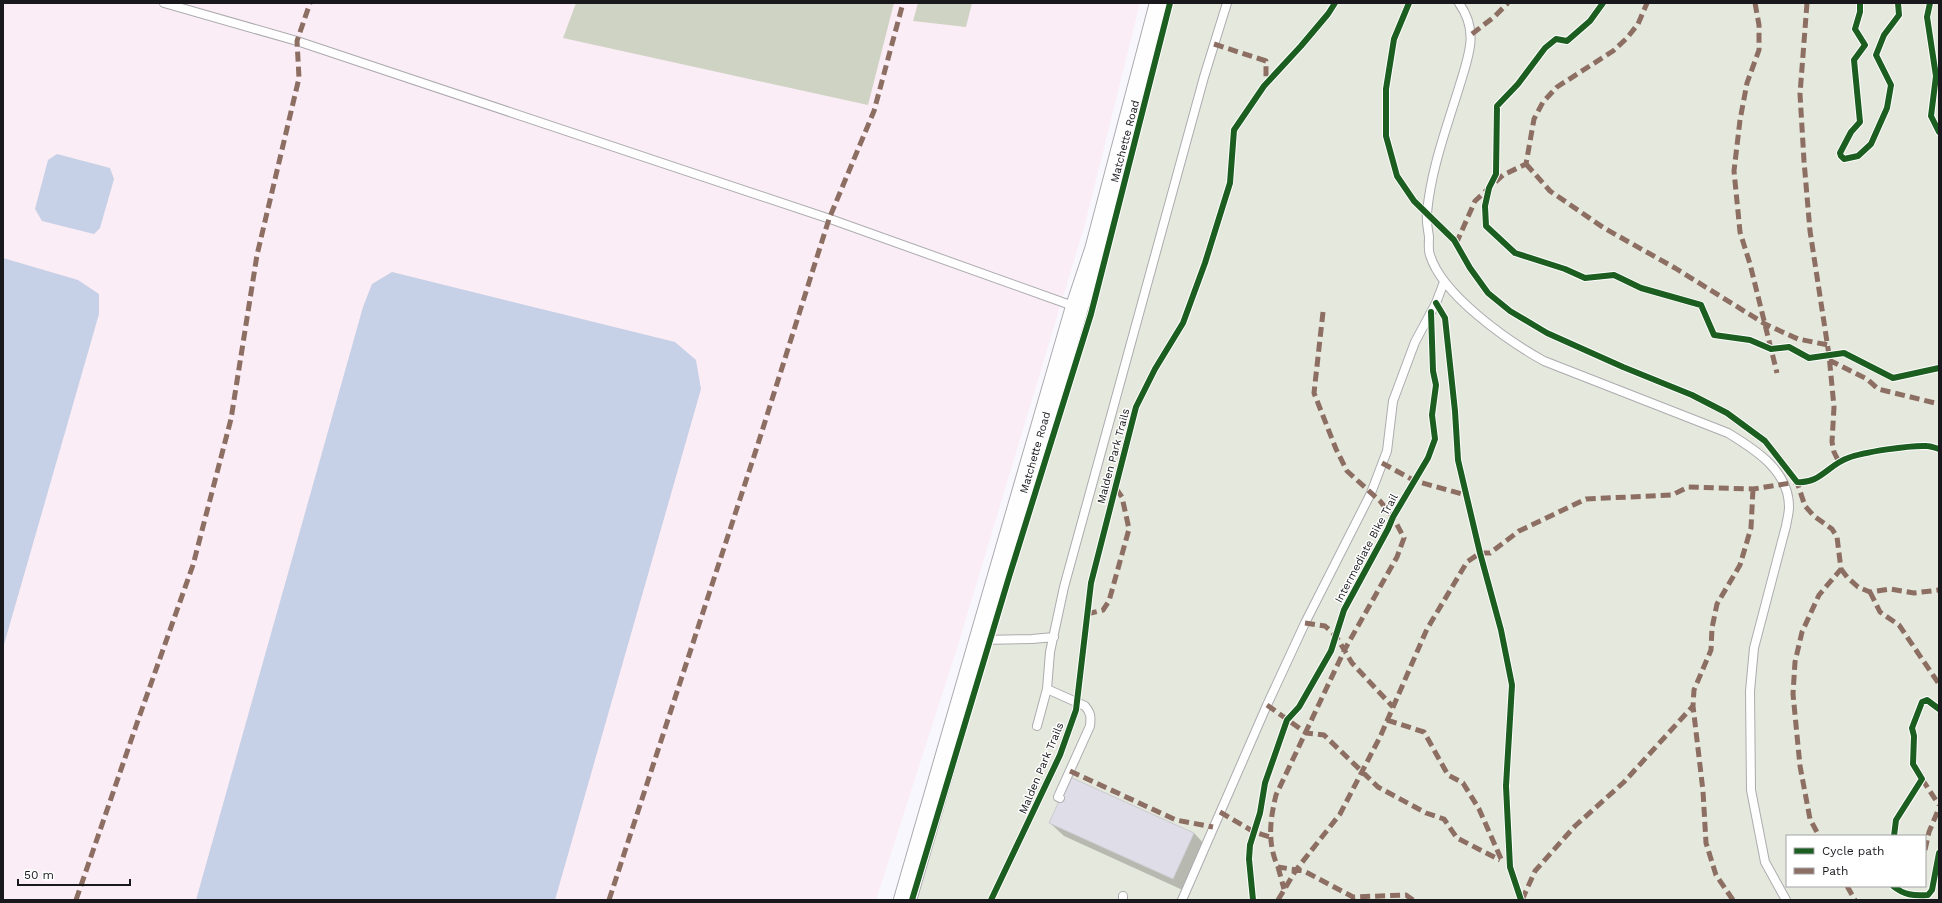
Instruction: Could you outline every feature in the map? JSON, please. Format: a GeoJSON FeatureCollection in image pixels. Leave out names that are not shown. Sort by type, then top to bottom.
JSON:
{"type":"FeatureCollection","features":[{"type":"Feature","properties":{"kind":"main road","name":"Matchette Road"},"geometry":{"type":"LineString","coordinates":[[905,900],[1077,307],[1096,250],[1161,3]]}},
{"type":"Feature","properties":{"kind":"lane"},"geometry":{"type":"LineString","coordinates":[[164,3],[297,41],[833,220],[1077,307]]}},
{"type":"Feature","properties":{"kind":"lane"},"geometry":{"type":"LineString","coordinates":[[1037,726],[1047,689],[1054,637],[1064,587],[1204,77],[1227,3]]}},
{"type":"Feature","properties":{"kind":"lane"},"geometry":{"type":"LineString","coordinates":[[1459,3],[1463,9],[1472,34],[1468,59],[1435,166],[1427,214],[1430,255],[1444,282],[1475,312],[1521,348],[1544,361],[1728,433],[1756,450],[1780,474],[1786,488],[1789,507],[1786,526],[1754,648],[1750,691],[1751,790],[1765,862],[1786,900]]}},
{"type":"Feature","properties":{"kind":"lane"},"geometry":{"type":"LineString","coordinates":[[1182,900],[1267,705],[1305,623],[1370,493],[1387,451],[1395,394],[1415,342],[1436,303],[1444,282]]}},
{"type":"Feature","properties":{"kind":"lane"},"geometry":{"type":"LineString","coordinates":[[981,640],[1054,637]]}},
{"type":"Feature","properties":{"kind":"lane"},"geometry":{"type":"LineString","coordinates":[[1047,689],[1085,706],[1091,717],[1090,726],[1058,797],[1060,798]]}},
{"type":"Feature","properties":{"kind":"shaded area"},"geometry":{"type":"Polygon","coordinates":[[[3,3],[1140,3],[1085,224],[958,645],[876,900],[3,900],[3,3]]]}},
{"type":"Feature","properties":{"kind":"shaded area"},"geometry":{"type":"Polygon","coordinates":[[[1158,3],[1939,3],[1939,900],[905,900],[1158,3]]]}},
{"type":"Feature","properties":{"kind":"green space"},"geometry":{"type":"Polygon","coordinates":[[[576,3],[894,3],[868,105],[563,38],[576,3]]]}},
{"type":"Feature","properties":{"kind":"green space"},"geometry":{"type":"Polygon","coordinates":[[[918,3],[972,3],[966,27],[913,21],[918,3]]]}},
{"type":"Feature","properties":{"kind":"water"},"geometry":{"type":"Polygon","coordinates":[[[57,154],[110,168],[114,179],[100,228],[94,234],[42,221],[35,209],[48,160],[57,154]]]}},
{"type":"Feature","properties":{"kind":"water"},"geometry":{"type":"Polygon","coordinates":[[[3,258],[78,280],[99,294],[99,314],[3,648],[3,258]]]}},
{"type":"Feature","properties":{"kind":"water"},"geometry":{"type":"Polygon","coordinates":[[[392,272],[675,342],[696,360],[701,389],[555,900],[196,900],[363,307],[372,284],[392,272]]]}},
{"type":"Feature","properties":{"kind":"building"},"geometry":{"type":"Polygon","coordinates":[[[1070,777],[1194,833],[1173,879],[1049,823],[1070,777]]]}},
{"type":"Feature","properties":{"kind":"marked path"},"geometry":{"type":"LineString","coordinates":[[76,900],[193,565],[231,419],[257,255],[299,78],[297,41],[310,3]]}},
{"type":"Feature","properties":{"kind":"marked path"},"geometry":{"type":"LineString","coordinates":[[609,900],[757,447],[829,219],[874,111],[903,3]]}},
{"type":"Feature","properties":{"kind":"marked path"},"geometry":{"type":"LineString","coordinates":[[1472,34],[1494,17],[1508,3]]}},
{"type":"Feature","properties":{"kind":"marked path"},"geometry":{"type":"LineString","coordinates":[[1456,244],[1475,201],[1503,175],[1526,164],[1534,119],[1543,102],[1557,87],[1613,51],[1627,38],[1638,24],[1647,3]]}},
{"type":"Feature","properties":{"kind":"marked path"},"geometry":{"type":"LineString","coordinates":[[1755,3],[1759,25],[1759,50],[1747,83],[1740,120],[1734,171],[1740,232],[1750,264],[1777,373]]}},
{"type":"Feature","properties":{"kind":"marked path"},"geometry":{"type":"LineString","coordinates":[[1807,3],[1800,94],[1804,161],[1810,231],[1829,355],[1834,407],[1832,442],[1834,452],[1839,462]]}},
{"type":"Feature","properties":{"kind":"marked path"},"geometry":{"type":"LineString","coordinates":[[1214,44],[1266,61],[1266,83]]}},
{"type":"Feature","properties":{"kind":"marked path"},"geometry":{"type":"LineString","coordinates":[[1526,164],[1550,191],[1604,228],[1675,268],[1765,324],[1798,339],[1828,345]]}},
{"type":"Feature","properties":{"kind":"marked path"},"geometry":{"type":"LineString","coordinates":[[1323,312],[1314,393],[1336,449],[1347,471],[1380,501],[1393,517],[1404,538],[1397,557],[1345,649],[1276,795],[1271,822],[1272,849],[1278,867],[1304,871],[1353,897],[1406,895],[1413,900]]}},
{"type":"Feature","properties":{"kind":"marked path"},"geometry":{"type":"LineString","coordinates":[[1829,360],[1867,379],[1878,389],[1939,404]]}},
{"type":"Feature","properties":{"kind":"marked path"},"geometry":{"type":"LineString","coordinates":[[1382,463],[1415,481],[1466,495]]}},
{"type":"Feature","properties":{"kind":"marked path"},"geometry":{"type":"LineString","coordinates":[[1278,900],[1296,870],[1340,814],[1380,737],[1427,629],[1467,562],[1480,553],[1490,553],[1519,531],[1586,499],[1672,495],[1688,487],[1753,489],[1797,482],[1805,506],[1814,516],[1832,529],[1837,537],[1841,569],[1819,595],[1802,632],[1795,662],[1793,694],[1800,766],[1810,819],[1818,835]]}},
{"type":"Feature","properties":{"kind":"marked path"},"geometry":{"type":"LineString","coordinates":[[1087,614],[1103,610],[1109,601],[1129,529],[1122,497],[1115,487]]}},
{"type":"Feature","properties":{"kind":"marked path"},"geometry":{"type":"LineString","coordinates":[[1733,900],[1716,875],[1706,843],[1703,791],[1693,706],[1694,690],[1711,650],[1712,628],[1717,604],[1740,565],[1751,528],[1753,489]]}},
{"type":"Feature","properties":{"kind":"marked path"},"geometry":{"type":"LineString","coordinates":[[1841,569],[1858,587],[1870,592],[1890,589],[1914,593],[1939,590]]}},
{"type":"Feature","properties":{"kind":"marked path"},"geometry":{"type":"LineString","coordinates":[[1870,592],[1880,612],[1899,625],[1939,684]]}},
{"type":"Feature","properties":{"kind":"marked path"},"geometry":{"type":"LineString","coordinates":[[1305,623],[1325,626],[1336,636],[1352,663],[1393,707]]}},
{"type":"Feature","properties":{"kind":"marked path"},"geometry":{"type":"LineString","coordinates":[[1267,705],[1306,733],[1324,735],[1378,787],[1426,813],[1444,819],[1457,838],[1500,860]]}},
{"type":"Feature","properties":{"kind":"marked path"},"geometry":{"type":"LineString","coordinates":[[1522,900],[1535,871],[1575,826],[1624,782],[1693,706]]}},
{"type":"Feature","properties":{"kind":"marked path"},"geometry":{"type":"LineString","coordinates":[[1387,720],[1424,732],[1448,775],[1463,783],[1479,809],[1502,861]]}},
{"type":"Feature","properties":{"kind":"marked path"},"geometry":{"type":"LineString","coordinates":[[1070,771],[1176,820],[1213,827]]}},
{"type":"Feature","properties":{"kind":"marked path"},"geometry":{"type":"LineString","coordinates":[[1922,779],[1939,805]]}},
{"type":"Feature","properties":{"kind":"marked path"},"geometry":{"type":"LineString","coordinates":[[1926,846],[1929,832],[1939,808]]}},
{"type":"Feature","properties":{"kind":"marked path"},"geometry":{"type":"LineString","coordinates":[[1220,812],[1254,832],[1270,837]]}},
{"type":"Feature","properties":{"kind":"marked path"},"geometry":{"type":"LineString","coordinates":[[1278,867],[1284,889]]}},
{"type":"Feature","properties":{"kind":"marked path"},"geometry":{"type":"LineString","coordinates":[[1848,887],[1855,900]]}},
{"type":"Feature","properties":{"kind":"cycle path"},"geometry":{"type":"LineString","coordinates":[[912,900],[1009,577],[1091,314],[1170,3]]}},
{"type":"Feature","properties":{"kind":"cycle path","name":"Malden Park Trails"},"geometry":{"type":"LineString","coordinates":[[991,900],[1060,755],[1076,710],[1091,583],[1136,407],[1155,369],[1183,323],[1205,263],[1230,183],[1234,130],[1264,86],[1301,46],[1328,14],[1335,3]]}},
{"type":"Feature","properties":{"kind":"cycle path"},"geometry":{"type":"LineString","coordinates":[[1409,3],[1394,39],[1386,89],[1386,136],[1397,176],[1414,201],[1454,240],[1470,268],[1488,293],[1510,311],[1547,333],[1623,367],[1692,395],[1727,413],[1765,441],[1797,482],[1812,480],[1841,461],[1864,453],[1920,446],[1928,446],[1939,449]]}},
{"type":"Feature","properties":{"kind":"cycle path"},"geometry":{"type":"LineString","coordinates":[[1603,3],[1590,21],[1567,41],[1556,39],[1545,48],[1518,84],[1497,106],[1496,174],[1489,188],[1485,206],[1486,226],[1515,253],[1565,269],[1585,278],[1614,275],[1641,288],[1701,305],[1714,335],[1750,340],[1771,349],[1789,347],[1809,358],[1844,353],[1893,378],[1939,368]]}},
{"type":"Feature","properties":{"kind":"cycle path"},"geometry":{"type":"LineString","coordinates":[[1860,3],[1860,12],[1855,29],[1865,45],[1854,60],[1860,122],[1851,132],[1840,153],[1844,159],[1858,156],[1871,144],[1887,108],[1891,85],[1876,55],[1884,35],[1899,15],[1898,3]]}},
{"type":"Feature","properties":{"kind":"cycle path"},"geometry":{"type":"LineString","coordinates":[[1930,3],[1927,17],[1936,76],[1931,116],[1939,132]]}},
{"type":"Feature","properties":{"kind":"cycle path"},"geometry":{"type":"LineString","coordinates":[[1436,303],[1445,318],[1455,411],[1458,460],[1480,553],[1501,630],[1512,685],[1506,786],[1510,867],[1521,900]]}},
{"type":"Feature","properties":{"kind":"cycle path","name":"Intermediate Bike Trail"},"geometry":{"type":"LineString","coordinates":[[1253,900],[1249,859],[1250,845],[1260,813],[1265,783],[1287,720],[1299,707],[1331,651],[1344,610],[1393,517],[1428,458],[1435,439],[1432,415],[1436,385],[1433,371],[1431,312]]}},
{"type":"Feature","properties":{"kind":"cycle path"},"geometry":{"type":"LineString","coordinates":[[1894,835],[1896,820],[1922,779],[1913,764],[1914,736],[1912,728],[1922,702],[1927,700],[1939,709]]}},
{"type":"Feature","properties":{"kind":"cycle path"},"geometry":{"type":"LineString","coordinates":[[1895,887],[1909,894],[1928,895],[1932,890],[1939,853]]}}]}
